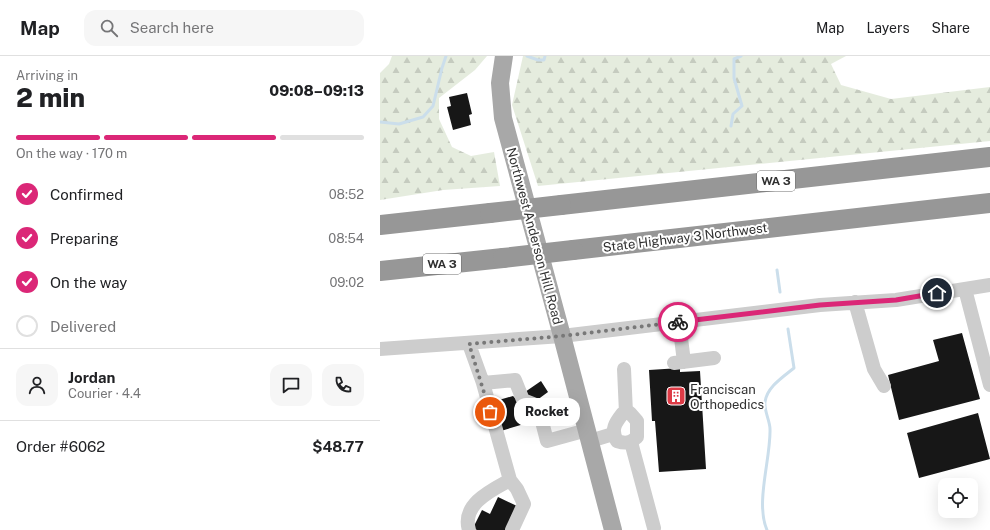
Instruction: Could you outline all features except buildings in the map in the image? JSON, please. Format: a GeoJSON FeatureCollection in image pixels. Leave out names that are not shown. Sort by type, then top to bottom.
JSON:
{"type":"FeatureCollection","features":[{"type":"Feature","properties":{"kind":"highway","name":"WA 3"},"geometry":{"type":"LineString","coordinates":[[380,225],[990,157]]}},
{"type":"Feature","properties":{"kind":"highway","name":"State Highway 3 Northwest"},"geometry":{"type":"LineString","coordinates":[[380,271],[990,204]]}},
{"type":"Feature","properties":{"kind":"main road","name":"Northwest Anderson Hill Road"},"geometry":{"type":"LineString","coordinates":[[504,56],[500,83],[503,118],[613,530]]}},
{"type":"Feature","properties":{"kind":"street"},"geometry":{"type":"LineString","coordinates":[[380,349],[469,344],[562,336],[820,305],[896,300],[990,285]]}},
{"type":"Feature","properties":{"kind":"street"},"geometry":{"type":"LineString","coordinates":[[965,289],[990,385]]}},
{"type":"Feature","properties":{"kind":"street"},"geometry":{"type":"LineString","coordinates":[[855,302],[874,369],[884,386]]}},
{"type":"Feature","properties":{"kind":"street"},"geometry":{"type":"LineString","coordinates":[[679,322],[679,362],[714,358]]}},
{"type":"Feature","properties":{"kind":"street"},"geometry":{"type":"LineString","coordinates":[[469,344],[483,383],[510,480],[520,494],[524,504],[512,530]]}},
{"type":"Feature","properties":{"kind":"street"},"geometry":{"type":"LineString","coordinates":[[624,369],[626,413]]}},
{"type":"Feature","properties":{"kind":"street"},"geometry":{"type":"LineString","coordinates":[[483,383],[515,380],[523,400],[538,406],[547,441],[613,434]]}},
{"type":"Feature","properties":{"kind":"street"},"geometry":{"type":"LineString","coordinates":[[623,413],[626,413],[630,413],[637,420],[637,437],[631,442],[624,443],[616,441],[613,434],[615,424],[623,413]]}},
{"type":"Feature","properties":{"kind":"street"},"geometry":{"type":"LineString","coordinates":[[631,442],[654,528]]}},
{"type":"Feature","properties":{"kind":"street"},"geometry":{"type":"LineString","coordinates":[[469,530],[469,514],[476,502],[510,480]]}},
{"type":"Feature","properties":{"kind":"green space"},"geometry":{"type":"Polygon","coordinates":[[[392,56],[487,56],[475,70],[439,98],[439,119],[452,147],[471,156],[494,152],[500,186],[443,190],[380,200],[380,73],[389,64],[392,56]]]}},
{"type":"Feature","properties":{"kind":"green space"},"geometry":{"type":"Polygon","coordinates":[[[523,56],[846,56],[831,64],[841,85],[891,99],[990,87],[990,141],[538,186],[512,105],[523,56]]]}},
{"type":"Feature","properties":{"kind":"waterway"},"geometry":{"type":"LineString","coordinates":[[380,122],[399,124],[423,117],[433,106],[446,56]]}},
{"type":"Feature","properties":{"kind":"waterway"},"geometry":{"type":"LineString","coordinates":[[527,56],[538,60],[544,60],[545,56]]}},
{"type":"Feature","properties":{"kind":"waterway"},"geometry":{"type":"LineString","coordinates":[[731,126],[733,114],[742,106],[734,78],[734,59],[741,56]]}},
{"type":"Feature","properties":{"kind":"waterway"},"geometry":{"type":"LineString","coordinates":[[777,270],[780,292]]}},
{"type":"Feature","properties":{"kind":"waterway"},"geometry":{"type":"LineString","coordinates":[[767,530],[764,519],[763,494],[770,441],[770,429],[765,409],[765,402],[766,397],[772,387],[794,368],[788,329]]}},
{"type":"Feature","properties":{"kind":"way so far"},"geometry":{"type":"LineString","coordinates":[[490,412],[483,383],[469,344],[562,336],[678,322]]}},
{"type":"Feature","properties":{"kind":"place","name":"Franciscan Orthopedics"},"geometry":{"type":"Point","coordinates":[676,396]}},
{"type":"Feature","properties":{"kind":"place","name":"Rocket"},"geometry":{"type":"Point","coordinates":[490,412]}},
{"type":"Feature","properties":{"kind":"route"},"geometry":{"type":"LineString","coordinates":[[678,322],[820,305],[896,300],[937,293]]}}]}
